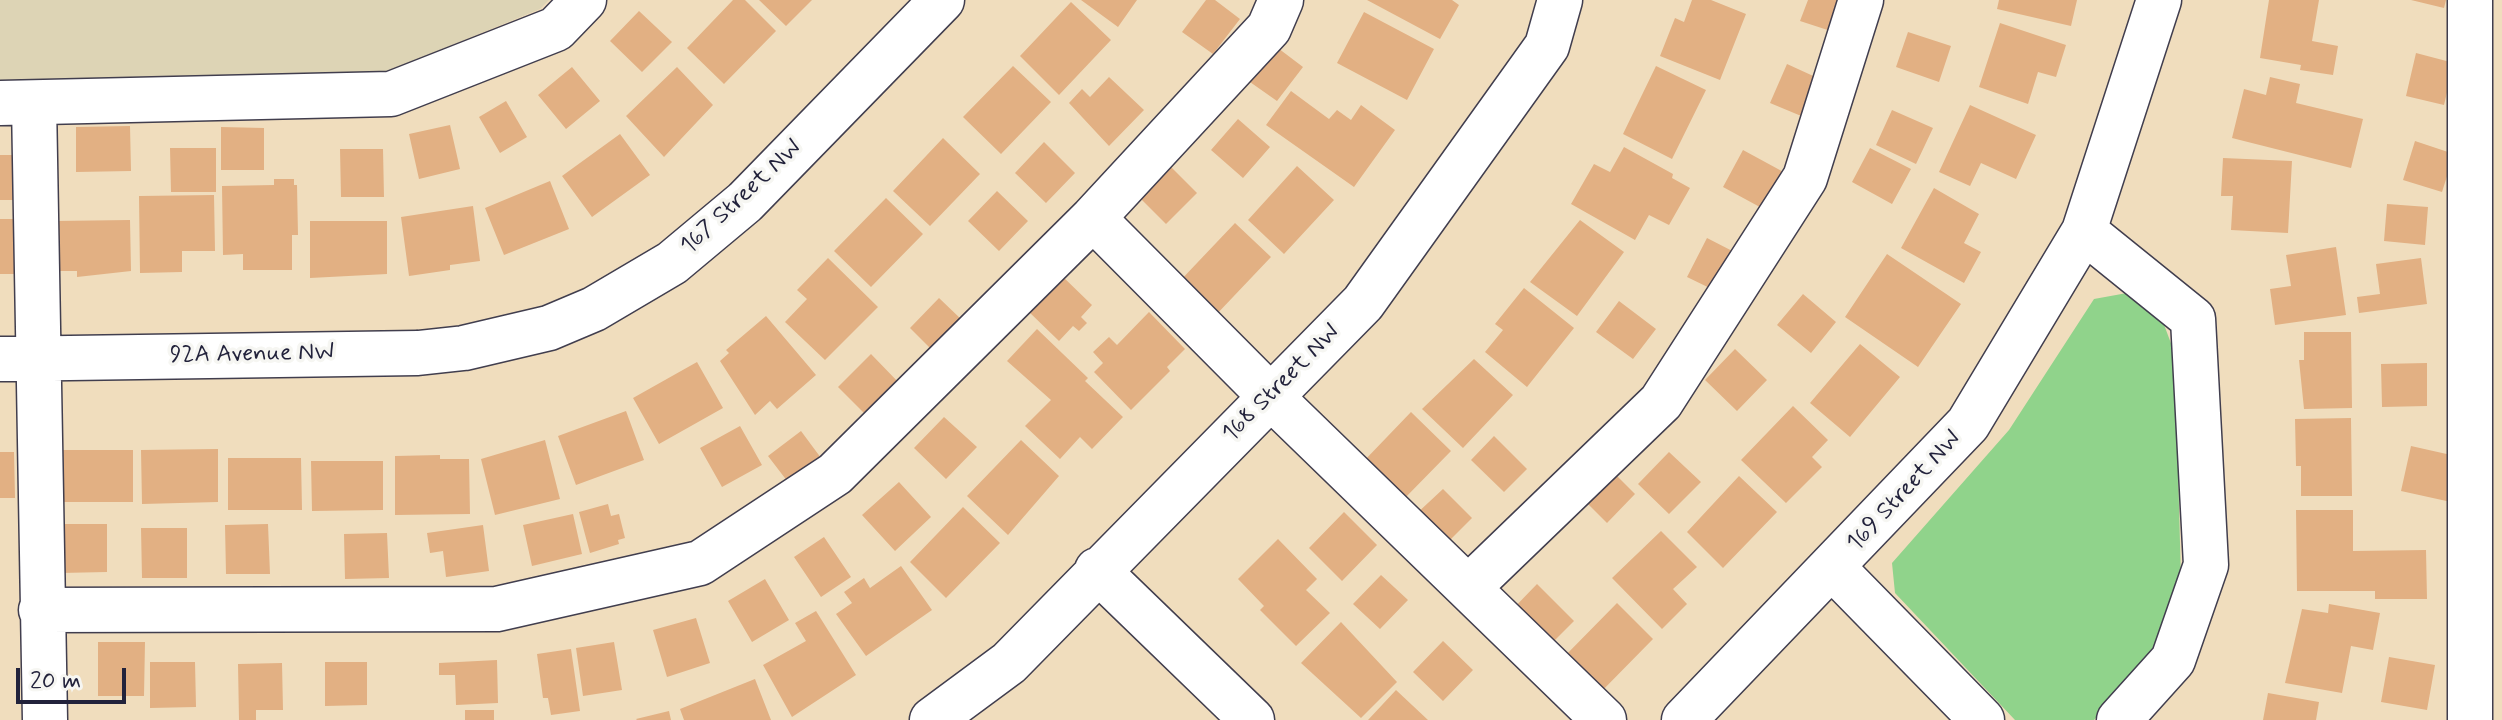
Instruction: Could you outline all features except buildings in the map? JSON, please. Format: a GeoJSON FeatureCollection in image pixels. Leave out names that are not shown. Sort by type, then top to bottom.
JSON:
{"type":"FeatureCollection","features":[{"type":"Feature","properties":{"kind":"street"},"geometry":{"type":"LineString","coordinates":[[45,720],[41,610],[20,358],[17,103],[391,94],[556,29],[584,0]]}},
{"type":"Feature","properties":{"kind":"street","name":"167 Street NW"},"geometry":{"type":"LineString","coordinates":[[504,340],[549,328],[594,309],[672,263],[707,237],[942,0]]}},
{"type":"Feature","properties":{"kind":"street"},"geometry":{"type":"LineString","coordinates":[[41,610],[497,609],[700,563],[835,474],[1093,218],[1269,28],[1281,0]]}},
{"type":"Feature","properties":{"kind":"street","name":"168 Street NW"},"geometry":{"type":"LineString","coordinates":[[932,720],[1009,663],[1097,570],[1363,303],[1547,46],[1560,0]]}},
{"type":"Feature","properties":{"kind":"street"},"geometry":{"type":"LineString","coordinates":[[1468,588],[1661,402],[1805,178],[1861,0]]}},
{"type":"Feature","properties":{"kind":"street","name":"169 Street NW"},"geometry":{"type":"LineString","coordinates":[[1982,720],[1833,568],[1968,424],[2084,231],[2159,0]]}},
{"type":"Feature","properties":{"kind":"street"},"geometry":{"type":"LineString","coordinates":[[2470,0],[2470,720]]}},
{"type":"Feature","properties":{"kind":"street"},"geometry":{"type":"LineString","coordinates":[[1093,218],[1270,396],[1604,720]]}},
{"type":"Feature","properties":{"kind":"street"},"geometry":{"type":"LineString","coordinates":[[2084,231],[2193,319],[2206,565],[2173,660],[2119,720]]}},
{"type":"Feature","properties":{"kind":"street","name":"92A Avenue NW"},"geometry":{"type":"LineString","coordinates":[[20,358],[418,353],[504,340]]}},
{"type":"Feature","properties":{"kind":"street"},"geometry":{"type":"LineString","coordinates":[[1684,720],[1833,568]]}},
{"type":"Feature","properties":{"kind":"street"},"geometry":{"type":"LineString","coordinates":[[1097,570],[1252,720]]}},
{"type":"Feature","properties":{"kind":"shaded area"},"geometry":{"type":"Polygon","coordinates":[[[0,0],[549,0],[540,9],[386,72],[0,80],[0,0]]]}},
{"type":"Feature","properties":{"kind":"green space"},"geometry":{"type":"Polygon","coordinates":[[[2127,293],[2160,314],[2175,354],[2181,581],[2160,649],[2094,720],[2015,720],[1895,593],[1892,563],[2009,430],[2094,299],[2127,293]]]}}]}
